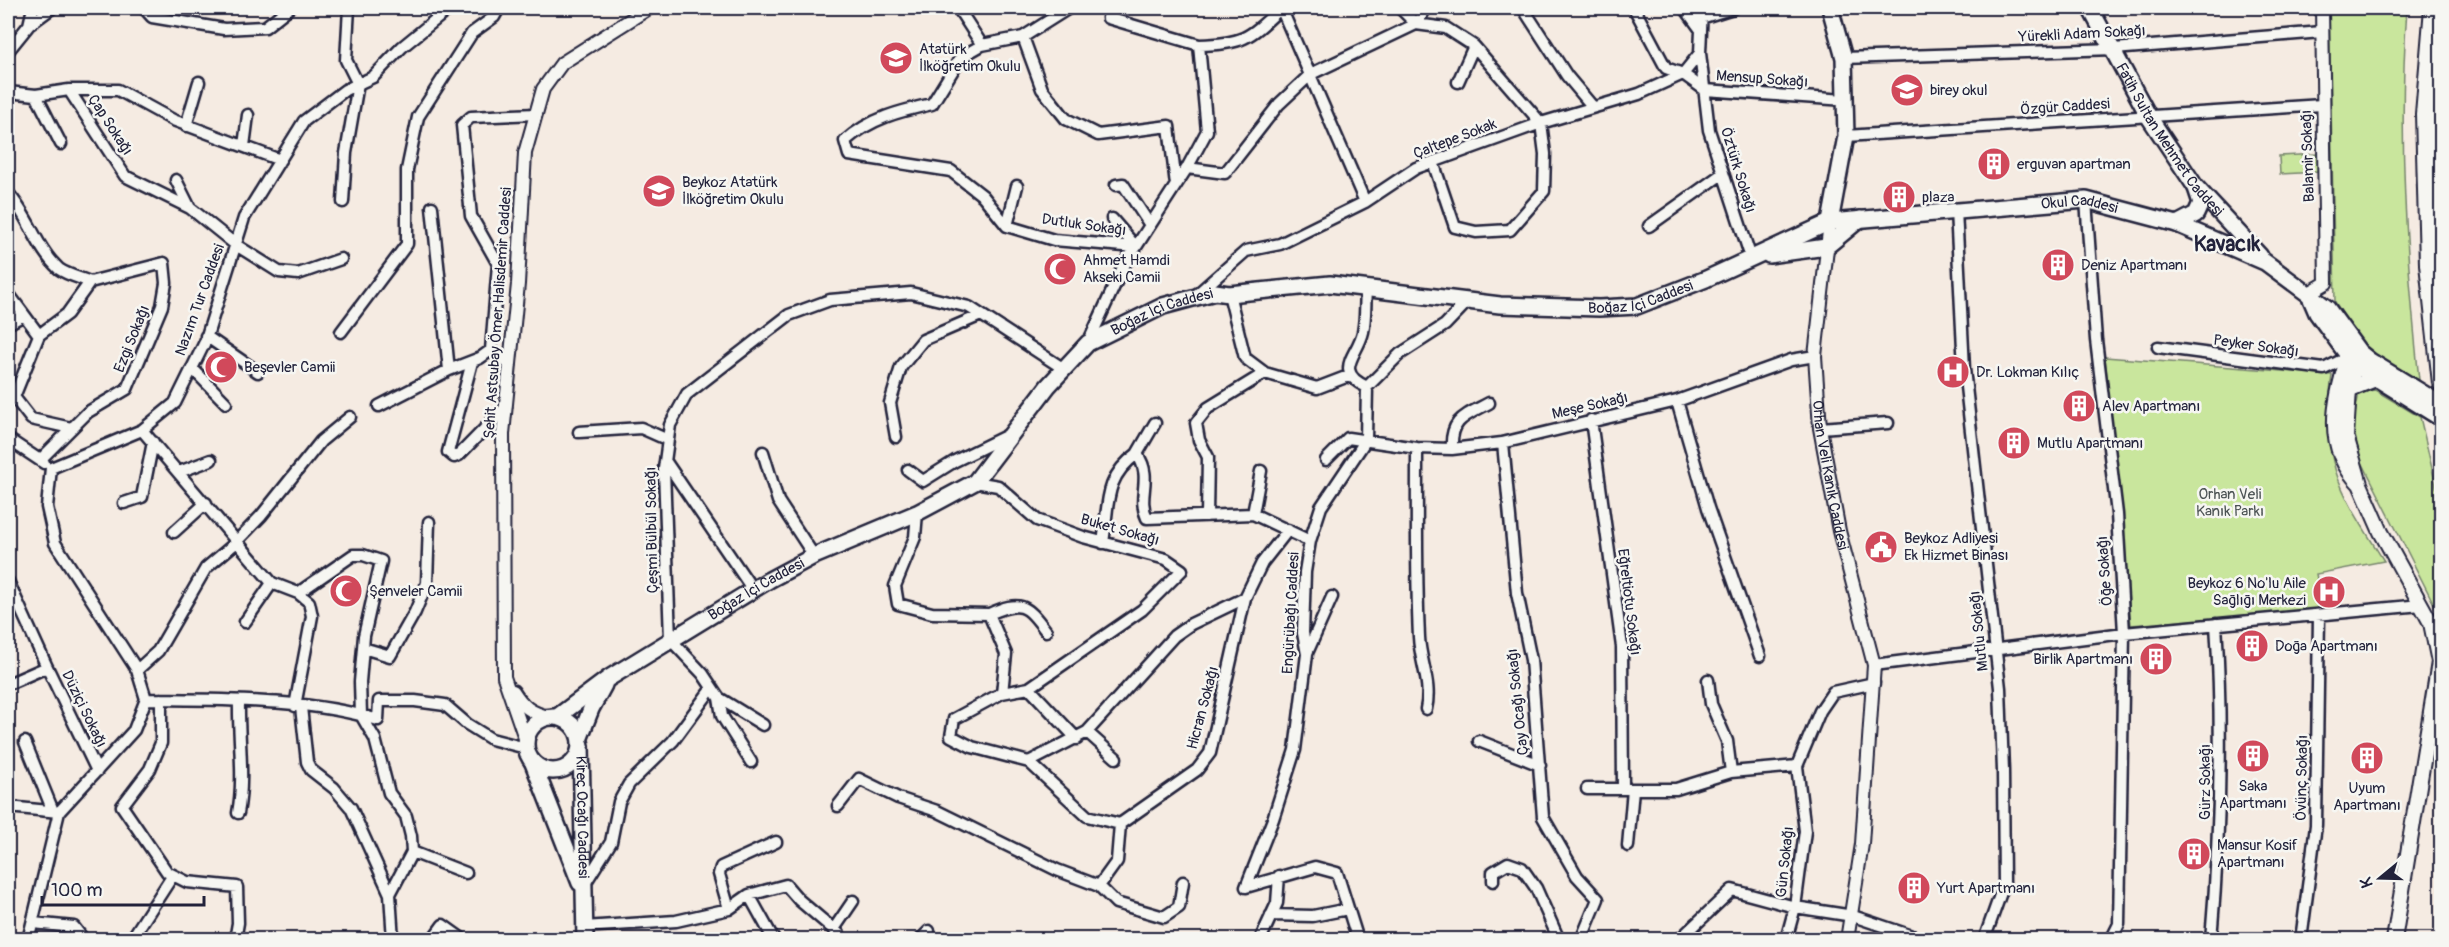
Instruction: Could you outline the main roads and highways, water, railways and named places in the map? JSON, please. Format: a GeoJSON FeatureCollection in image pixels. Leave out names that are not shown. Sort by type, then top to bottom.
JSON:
{"type":"FeatureCollection","features":[{"type":"Feature","properties":{"kind":"highway"},"geometry":{"type":"LineString","coordinates":[[2434,8],[2425,114],[2429,264],[2442,383]]}},
{"type":"Feature","properties":{"kind":"main road","name":"Orhan Veli Kanık Caddesi"},"geometry":{"type":"LineString","coordinates":[[1830,8],[1844,58],[1846,136],[1830,222]]}},
{"type":"Feature","properties":{"kind":"main road","name":"Fatih Sultan Mehmet Caddesi"},"geometry":{"type":"LineString","coordinates":[[2090,8],[2149,117],[2195,186],[2265,262]]}},
{"type":"Feature","properties":{"kind":"main road"},"geometry":{"type":"LineString","coordinates":[[2176,224],[2196,214],[2201,203],[2195,186]]}},
{"type":"Feature","properties":{"kind":"main road","name":"Okul Caddesi"},"geometry":{"type":"LineString","coordinates":[[1830,222],[2086,200],[2176,224],[2265,262],[2309,293],[2317,313],[2351,361],[2382,379]]}},
{"type":"Feature","properties":{"kind":"main road"},"geometry":{"type":"LineString","coordinates":[[1751,258],[1826,247],[1860,219]]}},
{"type":"Feature","properties":{"kind":"main road","name":"Boğaz İçi Caddesi"},"geometry":{"type":"LineString","coordinates":[[553,717],[670,639],[814,556],[917,513],[975,482],[1064,369],[1088,343],[1163,306],[1215,292],[1229,294],[1330,284],[1500,305],[1599,308],[1637,306],[1706,279],[1830,222]]}},
{"type":"Feature","properties":{"kind":"main road"},"geometry":{"type":"LineString","coordinates":[[2351,361],[2346,436],[2360,484],[2381,532],[2431,623],[2439,662],[2394,939]]}},
{"type":"Feature","properties":{"kind":"main road"},"geometry":{"type":"LineString","coordinates":[[2351,361],[2335,398],[2335,425],[2339,456],[2347,471],[2360,484]]}},
{"type":"Feature","properties":{"kind":"main road"},"geometry":{"type":"LineString","coordinates":[[2349,389],[2382,379],[2442,405]]}},
{"type":"Feature","properties":{"kind":"main road"},"geometry":{"type":"LineString","coordinates":[[2382,379],[2442,418]]}},
{"type":"Feature","properties":{"kind":"main road"},"geometry":{"type":"LineString","coordinates":[[580,741],[572,724],[553,717],[532,727],[526,744],[533,763],[540,768],[558,771],[574,762],[597,696],[609,678]]}},
{"type":"Feature","properties":{"kind":"main road","name":"Kireç Ocağı Caddesi"},"geometry":{"type":"LineString","coordinates":[[580,741],[584,840],[582,887],[585,933]]}},
{"type":"Feature","properties":{"kind":"main road","name":"Kireç Ocağı Caddesi"},"geometry":{"type":"LineString","coordinates":[[533,763],[582,887]]}},
{"type":"Feature","properties":{"kind":"place","name":"Atatürk İlköğretim Okulu"},"geometry":{"type":"Point","coordinates":[896,58]}},
{"type":"Feature","properties":{"kind":"place","name":"birey okul"},"geometry":{"type":"Point","coordinates":[1907,90]}},
{"type":"Feature","properties":{"kind":"place","name":"erguvan apartman"},"geometry":{"type":"Point","coordinates":[1994,164]}},
{"type":"Feature","properties":{"kind":"place","name":"Beykoz Atatürk İlköğretim Okulu"},"geometry":{"type":"Point","coordinates":[659,191]}},
{"type":"Feature","properties":{"kind":"place","name":"plaza"},"geometry":{"type":"Point","coordinates":[1899,197]}},
{"type":"Feature","properties":{"kind":"place","name":"Deniz Apartmanı"},"geometry":{"type":"Point","coordinates":[2058,265]}},
{"type":"Feature","properties":{"kind":"place","name":"Ahmet Hamdi Akseki Camii"},"geometry":{"type":"Point","coordinates":[1060,269]}},
{"type":"Feature","properties":{"kind":"place","name":"Beşevler Camii"},"geometry":{"type":"Point","coordinates":[221,367]}},
{"type":"Feature","properties":{"kind":"place","name":"Dr. Lokman Kılıç"},"geometry":{"type":"Point","coordinates":[1953,372]}},
{"type":"Feature","properties":{"kind":"place","name":"Alev Apartmanı"},"geometry":{"type":"Point","coordinates":[2079,406]}},
{"type":"Feature","properties":{"kind":"place","name":"Mutlu Apartmanı"},"geometry":{"type":"Point","coordinates":[2014,443]}},
{"type":"Feature","properties":{"kind":"place","name":"Beykoz Adliyesi Ek Hizmet Binası"},"geometry":{"type":"Point","coordinates":[1881,547]}},
{"type":"Feature","properties":{"kind":"place","name":"Şenveler Camii"},"geometry":{"type":"Point","coordinates":[346,591]}},
{"type":"Feature","properties":{"kind":"place","name":"Beykoz 6 No'lu Aile Saḡlıḡı Merkezi"},"geometry":{"type":"Point","coordinates":[2329,592]}},
{"type":"Feature","properties":{"kind":"place","name":"Doḡa Apartmanı"},"geometry":{"type":"Point","coordinates":[2252,646]}},
{"type":"Feature","properties":{"kind":"place","name":"Birlik Apartmanı"},"geometry":{"type":"Point","coordinates":[2156,659]}},
{"type":"Feature","properties":{"kind":"place","name":"Saka Apartmanı"},"geometry":{"type":"Point","coordinates":[2253,756]}},
{"type":"Feature","properties":{"kind":"place","name":"Uyum Apartmanı"},"geometry":{"type":"Point","coordinates":[2367,758]}},
{"type":"Feature","properties":{"kind":"place","name":"Mansur Kosif Apartmanı"},"geometry":{"type":"Point","coordinates":[2194,854]}},
{"type":"Feature","properties":{"kind":"place","name":"Yurt Apartmanı"},"geometry":{"type":"Point","coordinates":[1914,888]}},
{"type":"Feature","properties":{"kind":"district","name":"Kavacık"},"geometry":{"type":"Point","coordinates":[2227,244]}},
{"type":"Feature","properties":{"kind":"park label","name":"Orhan Veli Kanık Parkı"},"geometry":{"type":"Point","coordinates":[2230,502]}}]}
